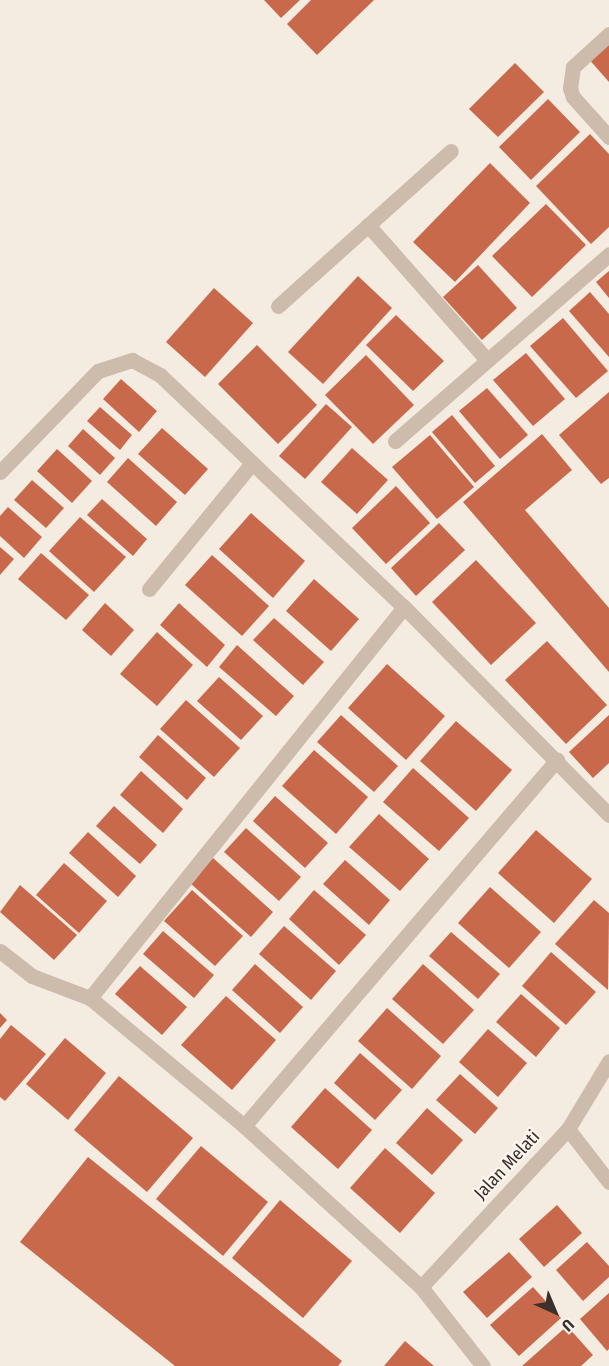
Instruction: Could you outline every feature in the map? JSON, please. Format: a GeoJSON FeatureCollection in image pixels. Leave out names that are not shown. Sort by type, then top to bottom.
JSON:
{"type":"FeatureCollection","features":[{"type":"Feature","properties":{"kind":"street"},"geometry":{"type":"LineString","coordinates":[[609,34],[573,67],[570,88],[573,97],[609,136]]}},
{"type":"Feature","properties":{"kind":"street"},"geometry":{"type":"LineString","coordinates":[[278,306],[451,151]]}},
{"type":"Feature","properties":{"kind":"street"},"geometry":{"type":"LineString","coordinates":[[368,225],[487,360]]}},
{"type":"Feature","properties":{"kind":"street"},"geometry":{"type":"LineString","coordinates":[[395,441],[609,254]]}},
{"type":"Feature","properties":{"kind":"street"},"geometry":{"type":"LineString","coordinates":[[0,472],[98,371],[132,360],[160,375],[404,607],[609,815]]}},
{"type":"Feature","properties":{"kind":"street"},"geometry":{"type":"LineString","coordinates":[[148,589],[252,463]]}},
{"type":"Feature","properties":{"kind":"street"},"geometry":{"type":"LineString","coordinates":[[90,998],[404,607]]}},
{"type":"Feature","properties":{"kind":"street"},"geometry":{"type":"LineString","coordinates":[[244,1126],[557,760]]}},
{"type":"Feature","properties":{"kind":"street"},"geometry":{"type":"LineString","coordinates":[[0,951],[32,976],[90,998],[244,1126],[421,1287],[483,1366]]}},
{"type":"Feature","properties":{"kind":"street","name":"Jalan Melati"},"geometry":{"type":"LineString","coordinates":[[421,1287],[568,1128],[609,1061]]}},
{"type":"Feature","properties":{"kind":"street"},"geometry":{"type":"LineString","coordinates":[[568,1128],[609,1182]]}},
{"type":"Feature","properties":{"kind":"building"},"geometry":{"type":"Polygon","coordinates":[[[264,0],[300,0],[281,18],[264,0]]]}},
{"type":"Feature","properties":{"kind":"building"},"geometry":{"type":"Polygon","coordinates":[[[311,0],[374,0],[317,55],[287,24],[311,0]]]}},
{"type":"Feature","properties":{"kind":"building"},"geometry":{"type":"Polygon","coordinates":[[[609,38],[609,82],[587,57],[609,38]]]}},
{"type":"Feature","properties":{"kind":"building"},"geometry":{"type":"Polygon","coordinates":[[[515,63],[544,92],[498,137],[469,109],[515,63]]]}},
{"type":"Feature","properties":{"kind":"building"},"geometry":{"type":"Polygon","coordinates":[[[548,99],[580,132],[531,180],[499,147],[548,99]]]}},
{"type":"Feature","properties":{"kind":"building"},"geometry":{"type":"Polygon","coordinates":[[[590,134],[609,154],[609,227],[591,244],[536,186],[590,134]]]}},
{"type":"Feature","properties":{"kind":"building"},"geometry":{"type":"Polygon","coordinates":[[[490,163],[530,203],[455,282],[413,242],[490,163]]]}},
{"type":"Feature","properties":{"kind":"building"},"geometry":{"type":"Polygon","coordinates":[[[546,204],[586,245],[532,297],[492,256],[546,204]]]}},
{"type":"Feature","properties":{"kind":"building"},"geometry":{"type":"Polygon","coordinates":[[[478,265],[517,308],[482,340],[443,297],[478,265]]]}},
{"type":"Feature","properties":{"kind":"building"},"geometry":{"type":"Polygon","coordinates":[[[609,271],[609,298],[596,282],[609,271]]]}},
{"type":"Feature","properties":{"kind":"building"},"geometry":{"type":"Polygon","coordinates":[[[358,276],[392,308],[323,384],[288,352],[358,276]]]}},
{"type":"Feature","properties":{"kind":"building"},"geometry":{"type":"Polygon","coordinates":[[[214,288],[253,323],[205,377],[166,342],[214,288]]]}},
{"type":"Feature","properties":{"kind":"building"},"geometry":{"type":"Polygon","coordinates":[[[590,292],[609,314],[609,357],[569,311],[590,292]]]}},
{"type":"Feature","properties":{"kind":"building"},"geometry":{"type":"Polygon","coordinates":[[[396,315],[444,361],[413,391],[366,345],[396,315]]]}},
{"type":"Feature","properties":{"kind":"building"},"geometry":{"type":"Polygon","coordinates":[[[563,318],[608,371],[576,398],[530,346],[563,318]]]}},
{"type":"Feature","properties":{"kind":"building"},"geometry":{"type":"Polygon","coordinates":[[[257,345],[317,405],[278,444],[218,384],[257,345]]]}},
{"type":"Feature","properties":{"kind":"building"},"geometry":{"type":"Polygon","coordinates":[[[526,353],[565,399],[533,426],[493,380],[526,353]]]}},
{"type":"Feature","properties":{"kind":"building"},"geometry":{"type":"Polygon","coordinates":[[[366,355],[414,405],[373,444],[325,395],[366,355]]]}},
{"type":"Feature","properties":{"kind":"building"},"geometry":{"type":"Polygon","coordinates":[[[121,379],[157,411],[139,432],[103,399],[121,379]]]}},
{"type":"Feature","properties":{"kind":"building"},"geometry":{"type":"Polygon","coordinates":[[[487,388],[528,435],[500,459],[459,411],[487,388]]]}},
{"type":"Feature","properties":{"kind":"building"},"geometry":{"type":"Polygon","coordinates":[[[609,392],[609,478],[601,484],[559,435],[609,392]]]}},
{"type":"Feature","properties":{"kind":"building"},"geometry":{"type":"Polygon","coordinates":[[[326,404],[352,427],[305,479],[279,456],[326,404]]]}},
{"type":"Feature","properties":{"kind":"building"},"geometry":{"type":"Polygon","coordinates":[[[100,407],[132,435],[120,450],[87,421],[100,407]]]}},
{"type":"Feature","properties":{"kind":"building"},"geometry":{"type":"Polygon","coordinates":[[[452,415],[495,466],[475,483],[432,432],[452,415]]]}},
{"type":"Feature","properties":{"kind":"building"},"geometry":{"type":"Polygon","coordinates":[[[162,428],[208,469],[185,495],[138,454],[162,428]]]}},
{"type":"Feature","properties":{"kind":"building"},"geometry":{"type":"Polygon","coordinates":[[[83,429],[115,458],[100,475],[68,446],[83,429]]]}},
{"type":"Feature","properties":{"kind":"building"},"geometry":{"type":"Polygon","coordinates":[[[542,434],[572,470],[525,510],[609,608],[609,672],[463,502],[542,434]]]}},
{"type":"Feature","properties":{"kind":"building"},"geometry":{"type":"Polygon","coordinates":[[[430,435],[474,487],[437,519],[392,467],[430,435]]]}},
{"type":"Feature","properties":{"kind":"building"},"geometry":{"type":"Polygon","coordinates":[[[352,448],[388,480],[357,514],[321,482],[352,448]]]}},
{"type":"Feature","properties":{"kind":"building"},"geometry":{"type":"Polygon","coordinates":[[[57,449],[92,481],[72,503],[37,471],[57,449]]]}},
{"type":"Feature","properties":{"kind":"building"},"geometry":{"type":"Polygon","coordinates":[[[128,458],[177,502],[156,526],[107,482],[128,458]]]}},
{"type":"Feature","properties":{"kind":"building"},"geometry":{"type":"Polygon","coordinates":[[[32,480],[64,508],[46,528],[14,500],[32,480]]]}},
{"type":"Feature","properties":{"kind":"building"},"geometry":{"type":"Polygon","coordinates":[[[396,486],[430,523],[386,564],[352,528],[396,486]]]}},
{"type":"Feature","properties":{"kind":"building"},"geometry":{"type":"Polygon","coordinates":[[[102,499],[147,539],[133,556],[87,515],[102,499]]]}},
{"type":"Feature","properties":{"kind":"building"},"geometry":{"type":"Polygon","coordinates":[[[8,507],[42,537],[24,558],[0,536],[0,516],[8,507]]]}},
{"type":"Feature","properties":{"kind":"building"},"geometry":{"type":"Polygon","coordinates":[[[251,513],[305,561],[273,598],[219,549],[251,513]]]}},
{"type":"Feature","properties":{"kind":"building"},"geometry":{"type":"Polygon","coordinates":[[[80,517],[126,557],[94,592],[49,551],[80,517]]]}},
{"type":"Feature","properties":{"kind":"building"},"geometry":{"type":"Polygon","coordinates":[[[439,523],[465,550],[416,596],[391,568],[439,523]]]}},
{"type":"Feature","properties":{"kind":"building"},"geometry":{"type":"Polygon","coordinates":[[[0,547],[14,559],[0,575],[0,547]]]}},
{"type":"Feature","properties":{"kind":"building"},"geometry":{"type":"Polygon","coordinates":[[[41,553],[89,595],[66,620],[18,579],[41,553]]]}},
{"type":"Feature","properties":{"kind":"building"},"geometry":{"type":"Polygon","coordinates":[[[212,555],[269,606],[242,636],[185,585],[212,555]]]}},
{"type":"Feature","properties":{"kind":"building"},"geometry":{"type":"Polygon","coordinates":[[[476,560],[536,623],[491,665],[432,602],[476,560]]]}},
{"type":"Feature","properties":{"kind":"building"},"geometry":{"type":"Polygon","coordinates":[[[314,579],[359,619],[331,651],[286,611],[314,579]]]}},
{"type":"Feature","properties":{"kind":"building"},"geometry":{"type":"Polygon","coordinates":[[[105,603],[134,630],[111,656],[82,630],[105,603]]]}},
{"type":"Feature","properties":{"kind":"building"},"geometry":{"type":"Polygon","coordinates":[[[179,603],[225,645],[207,667],[160,625],[179,603]]]}},
{"type":"Feature","properties":{"kind":"building"},"geometry":{"type":"Polygon","coordinates":[[[274,618],[324,662],[303,685],[253,640],[274,618]]]}},
{"type":"Feature","properties":{"kind":"building"},"geometry":{"type":"Polygon","coordinates":[[[157,632],[193,665],[157,706],[120,674],[157,632]]]}},
{"type":"Feature","properties":{"kind":"building"},"geometry":{"type":"Polygon","coordinates":[[[547,641],[607,705],[566,744],[505,680],[547,641]]]}},
{"type":"Feature","properties":{"kind":"building"},"geometry":{"type":"Polygon","coordinates":[[[237,645],[294,696],[276,716],[219,667],[237,645]]]}},
{"type":"Feature","properties":{"kind":"building"},"geometry":{"type":"Polygon","coordinates":[[[387,664],[445,716],[406,760],[348,708],[387,664]]]}},
{"type":"Feature","properties":{"kind":"building"},"geometry":{"type":"Polygon","coordinates":[[[219,677],[263,716],[241,740],[197,701],[219,677]]]}},
{"type":"Feature","properties":{"kind":"building"},"geometry":{"type":"Polygon","coordinates":[[[186,700],[240,748],[214,777],[160,729],[186,700]]]}},
{"type":"Feature","properties":{"kind":"building"},"geometry":{"type":"Polygon","coordinates":[[[341,715],[398,766],[374,792],[317,742],[341,715]]]}},
{"type":"Feature","properties":{"kind":"building"},"geometry":{"type":"Polygon","coordinates":[[[609,715],[609,763],[593,778],[569,752],[609,715]]]}},
{"type":"Feature","properties":{"kind":"building"},"geometry":{"type":"Polygon","coordinates":[[[456,721],[512,770],[476,811],[420,761],[456,721]]]}},
{"type":"Feature","properties":{"kind":"building"},"geometry":{"type":"Polygon","coordinates":[[[158,735],[206,778],[187,800],[139,757],[158,735]]]}},
{"type":"Feature","properties":{"kind":"building"},"geometry":{"type":"Polygon","coordinates":[[[314,750],[368,797],[336,834],[282,786],[314,750]]]}},
{"type":"Feature","properties":{"kind":"building"},"geometry":{"type":"Polygon","coordinates":[[[413,768],[469,818],[439,851],[383,802],[413,768]]]}},
{"type":"Feature","properties":{"kind":"building"},"geometry":{"type":"Polygon","coordinates":[[[141,771],[183,809],[163,833],[120,795],[141,771]]]}},
{"type":"Feature","properties":{"kind":"building"},"geometry":{"type":"Polygon","coordinates":[[[275,796],[328,843],[305,868],[253,821],[275,796]]]}},
{"type":"Feature","properties":{"kind":"building"},"geometry":{"type":"Polygon","coordinates":[[[114,806],[157,845],[140,864],[96,826],[114,806]]]}},
{"type":"Feature","properties":{"kind":"building"},"geometry":{"type":"Polygon","coordinates":[[[379,814],[429,859],[400,891],[349,847],[379,814]]]}},
{"type":"Feature","properties":{"kind":"building"},"geometry":{"type":"Polygon","coordinates":[[[246,828],[301,877],[279,901],[224,852],[246,828]]]}},
{"type":"Feature","properties":{"kind":"building"},"geometry":{"type":"Polygon","coordinates":[[[536,830],[592,879],[554,923],[498,873],[536,830]]]}},
{"type":"Feature","properties":{"kind":"building"},"geometry":{"type":"Polygon","coordinates":[[[88,832],[136,876],[118,897],[69,853],[88,832]]]}},
{"type":"Feature","properties":{"kind":"building"},"geometry":{"type":"Polygon","coordinates":[[[213,858],[273,912],[251,937],[190,883],[213,858]]]}},
{"type":"Feature","properties":{"kind":"building"},"geometry":{"type":"Polygon","coordinates":[[[345,860],[390,900],[369,925],[323,884],[345,860]]]}},
{"type":"Feature","properties":{"kind":"building"},"geometry":{"type":"Polygon","coordinates":[[[64,863],[107,901],[79,933],[36,895],[64,863]]]}},
{"type":"Feature","properties":{"kind":"building"},"geometry":{"type":"Polygon","coordinates":[[[20,885],[77,935],[54,960],[0,912],[20,885]]]}},
{"type":"Feature","properties":{"kind":"building"},"geometry":{"type":"Polygon","coordinates":[[[490,887],[541,932],[509,968],[458,923],[490,887]]]}},
{"type":"Feature","properties":{"kind":"building"},"geometry":{"type":"Polygon","coordinates":[[[192,890],[243,936],[215,966],[164,921],[192,890]]]}},
{"type":"Feature","properties":{"kind":"building"},"geometry":{"type":"Polygon","coordinates":[[[314,890],[366,935],[339,965],[289,919],[314,890]]]}},
{"type":"Feature","properties":{"kind":"building"},"geometry":{"type":"Polygon","coordinates":[[[594,900],[609,913],[608,990],[555,944],[594,900]]]}},
{"type":"Feature","properties":{"kind":"building"},"geometry":{"type":"Polygon","coordinates":[[[284,926],[336,971],[311,1000],[259,954],[284,926]]]}},
{"type":"Feature","properties":{"kind":"building"},"geometry":{"type":"Polygon","coordinates":[[[163,931],[214,975],[194,998],[143,954],[163,931]]]}},
{"type":"Feature","properties":{"kind":"building"},"geometry":{"type":"Polygon","coordinates":[[[451,932],[500,974],[478,999],[429,956],[451,932]]]}},
{"type":"Feature","properties":{"kind":"building"},"geometry":{"type":"Polygon","coordinates":[[[551,952],[596,992],[566,1025],[522,986],[551,952]]]}},
{"type":"Feature","properties":{"kind":"building"},"geometry":{"type":"Polygon","coordinates":[[[255,964],[303,1007],[280,1033],[232,990],[255,964]]]}},
{"type":"Feature","properties":{"kind":"building"},"geometry":{"type":"Polygon","coordinates":[[[423,964],[474,1010],[443,1044],[392,999],[423,964]]]}},
{"type":"Feature","properties":{"kind":"building"},"geometry":{"type":"Polygon","coordinates":[[[140,966],[187,1007],[162,1035],[115,994],[140,966]]]}},
{"type":"Feature","properties":{"kind":"building"},"geometry":{"type":"Polygon","coordinates":[[[521,994],[560,1028],[536,1057],[496,1022],[521,994]]]}},
{"type":"Feature","properties":{"kind":"building"},"geometry":{"type":"Polygon","coordinates":[[[226,996],[276,1040],[232,1090],[181,1045],[226,996]]]}},
{"type":"Feature","properties":{"kind":"building"},"geometry":{"type":"Polygon","coordinates":[[[387,1008],[441,1056],[412,1089],[358,1041],[387,1008]]]}},
{"type":"Feature","properties":{"kind":"building"},"geometry":{"type":"Polygon","coordinates":[[[0,1013],[7,1020],[0,1028],[0,1013]]]}},
{"type":"Feature","properties":{"kind":"building"},"geometry":{"type":"Polygon","coordinates":[[[11,1025],[46,1054],[5,1101],[0,1097],[0,1039],[11,1025]]]}},
{"type":"Feature","properties":{"kind":"building"},"geometry":{"type":"Polygon","coordinates":[[[488,1029],[527,1063],[498,1097],[459,1062],[488,1029]]]}},
{"type":"Feature","properties":{"kind":"building"},"geometry":{"type":"Polygon","coordinates":[[[65,1038],[106,1073],[68,1120],[26,1084],[65,1038]]]}},
{"type":"Feature","properties":{"kind":"building"},"geometry":{"type":"Polygon","coordinates":[[[360,1053],[402,1090],[375,1120],[334,1083],[360,1053]]]}},
{"type":"Feature","properties":{"kind":"building"},"geometry":{"type":"Polygon","coordinates":[[[460,1074],[498,1108],[475,1134],[436,1100],[460,1074]]]}},
{"type":"Feature","properties":{"kind":"building"},"geometry":{"type":"Polygon","coordinates":[[[119,1076],[193,1138],[147,1192],[74,1130],[119,1076]]]}},
{"type":"Feature","properties":{"kind":"building"},"geometry":{"type":"Polygon","coordinates":[[[325,1088],[372,1130],[338,1169],[291,1127],[325,1088]]]}},
{"type":"Feature","properties":{"kind":"building"},"geometry":{"type":"Polygon","coordinates":[[[427,1108],[463,1140],[432,1175],[396,1143],[427,1108]]]}},
{"type":"Feature","properties":{"kind":"building"},"geometry":{"type":"Polygon","coordinates":[[[201,1146],[268,1202],[223,1256],[156,1199],[201,1146]]]}},
{"type":"Feature","properties":{"kind":"building"},"geometry":{"type":"Polygon","coordinates":[[[385,1148],[435,1193],[400,1233],[350,1188],[385,1148]]]}},
{"type":"Feature","properties":{"kind":"building"},"geometry":{"type":"Polygon","coordinates":[[[88,1157],[342,1361],[338,1366],[175,1366],[20,1242],[88,1157]]]}},
{"type":"Feature","properties":{"kind":"building"},"geometry":{"type":"Polygon","coordinates":[[[280,1200],[352,1261],[303,1318],[232,1258],[280,1200]]]}},
{"type":"Feature","properties":{"kind":"building"},"geometry":{"type":"Polygon","coordinates":[[[557,1205],[582,1233],[544,1267],[519,1239],[557,1205]]]}},
{"type":"Feature","properties":{"kind":"building"},"geometry":{"type":"Polygon","coordinates":[[[587,1242],[609,1266],[609,1277],[583,1301],[556,1270],[587,1242]]]}},
{"type":"Feature","properties":{"kind":"building"},"geometry":{"type":"Polygon","coordinates":[[[509,1252],[532,1277],[487,1318],[463,1292],[509,1252]]]}},
{"type":"Feature","properties":{"kind":"building"},"geometry":{"type":"Polygon","coordinates":[[[533,1287],[561,1318],[519,1356],[490,1325],[533,1287]]]}},
{"type":"Feature","properties":{"kind":"building"},"geometry":{"type":"Polygon","coordinates":[[[609,1293],[609,1349],[607,1351],[580,1319],[609,1293]]]}},
{"type":"Feature","properties":{"kind":"building"},"geometry":{"type":"Polygon","coordinates":[[[567,1326],[593,1355],[581,1366],[522,1366],[567,1326]]]}},
{"type":"Feature","properties":{"kind":"building"},"geometry":{"type":"Polygon","coordinates":[[[405,1341],[434,1366],[384,1366],[405,1341]]]}}]}
